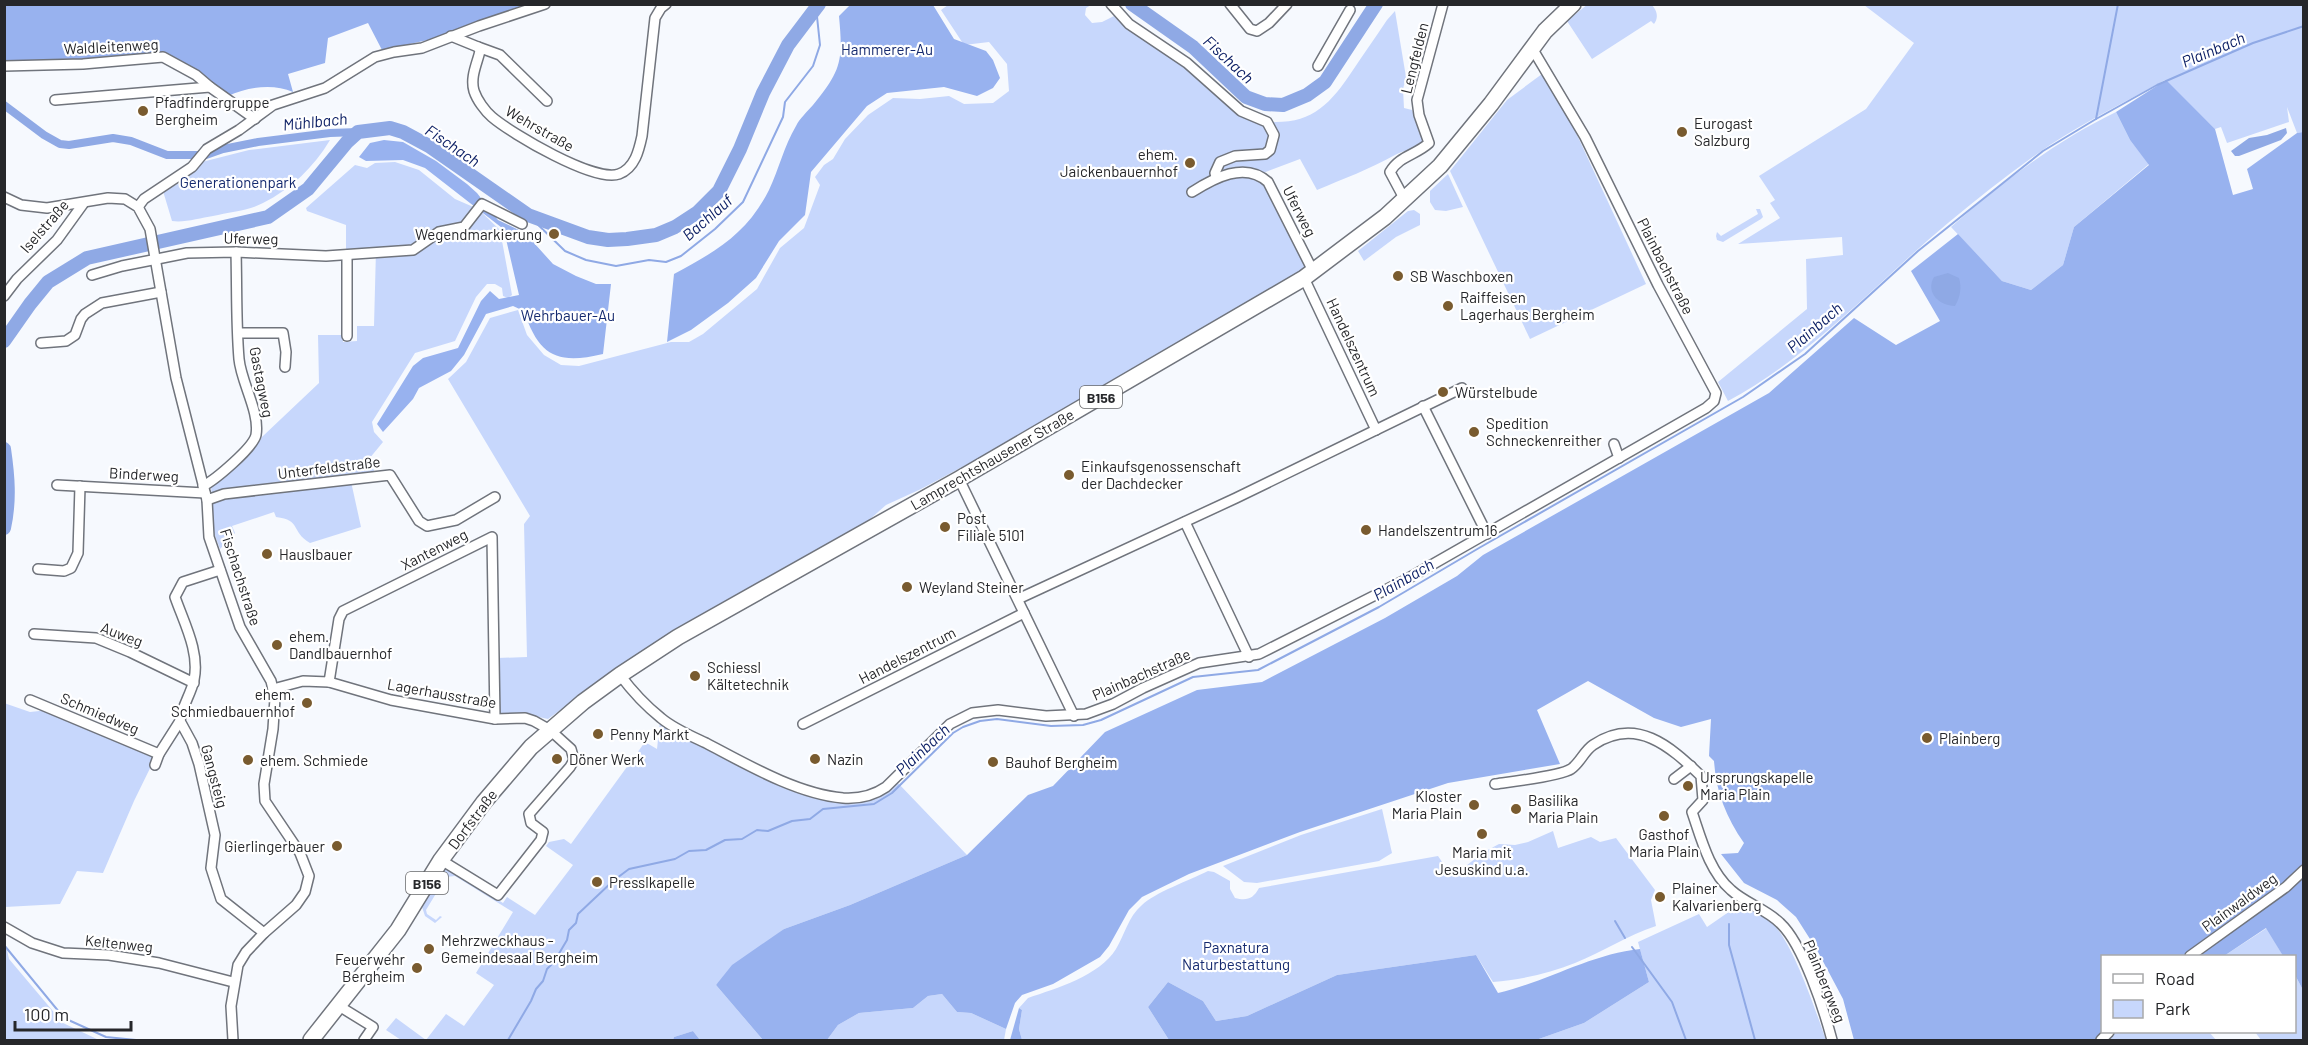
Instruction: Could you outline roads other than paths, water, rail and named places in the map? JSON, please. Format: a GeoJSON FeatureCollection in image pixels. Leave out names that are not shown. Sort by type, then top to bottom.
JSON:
{"type":"FeatureCollection","features":[{"type":"Feature","properties":{"kind":"main road","name":"B156"},"geometry":{"type":"LineString","coordinates":[[1532,48],[1545,31],[1573,4]]}},
{"type":"Feature","properties":{"kind":"main road","name":"Lamprechtshausener Straße"},"geometry":{"type":"LineString","coordinates":[[618,676],[678,637],[959,479],[1309,274],[1355,241],[1405,200],[1465,137],[1532,48]]}},
{"type":"Feature","properties":{"kind":"main road","name":"Dorfstraße"},"geometry":{"type":"LineString","coordinates":[[311,1041],[408,915],[461,831],[514,766],[550,730],[618,676]]}},
{"type":"Feature","properties":{"kind":"street"},"geometry":{"type":"LineString","coordinates":[[4,197],[21,205],[47,208],[83,204],[108,198],[124,199],[138,207],[144,199],[198,160],[207,149],[283,100],[325,88],[375,57],[422,48],[545,4]]}},
{"type":"Feature","properties":{"kind":"street","name":"Wehrstraße"},"geometry":{"type":"LineString","coordinates":[[478,47],[480,51],[473,72],[474,90],[494,119],[517,135],[564,160],[609,175],[618,175],[626,170],[638,153],[642,136],[655,18],[666,4]]}},
{"type":"Feature","properties":{"kind":"street","name":"Uferweg"},"geometry":{"type":"LineString","coordinates":[[1111,4],[1129,24],[1182,59],[1241,111],[1267,122],[1274,141],[1270,150],[1265,154],[1235,156],[1220,162],[1215,173],[1216,177]]}},
{"type":"Feature","properties":{"kind":"street"},"geometry":{"type":"LineString","coordinates":[[1230,4],[1250,29],[1257,31],[1269,23],[1287,4]]}},
{"type":"Feature","properties":{"kind":"street","name":"Lengfelden"},"geometry":{"type":"LineString","coordinates":[[1405,200],[1390,172],[1396,162],[1423,149],[1429,143],[1419,115],[1418,100],[1443,4]]}},
{"type":"Feature","properties":{"kind":"street"},"geometry":{"type":"LineString","coordinates":[[1318,66],[1350,10]]}},
{"type":"Feature","properties":{"kind":"street","name":"Wehrstraße"},"geometry":{"type":"LineString","coordinates":[[451,36],[500,55],[547,101]]}},
{"type":"Feature","properties":{"kind":"street","name":"Plainbachstraße"},"geometry":{"type":"LineString","coordinates":[[618,676],[663,720],[754,768],[813,792],[841,798],[866,797],[880,791],[950,724],[972,713],[998,710],[1046,716],[1086,714],[1113,704],[1199,663],[1260,654],[1407,579],[1706,408],[1714,401],[1716,393],[1658,285],[1585,137],[1532,48]]}},
{"type":"Feature","properties":{"kind":"street","name":"Waldleitenweg"},"geometry":{"type":"LineString","coordinates":[[4,66],[83,64],[163,57],[196,75],[255,119]]}},
{"type":"Feature","properties":{"kind":"street"},"geometry":{"type":"LineString","coordinates":[[55,100],[210,87]]}},
{"type":"Feature","properties":{"kind":"street","name":"Uferweg"},"geometry":{"type":"LineString","coordinates":[[1191,192],[1216,177],[1255,173],[1268,182],[1309,274]]}},
{"type":"Feature","properties":{"kind":"street","name":"Iselstraße"},"geometry":{"type":"LineString","coordinates":[[4,296],[17,279],[57,240],[83,204]]}},
{"type":"Feature","properties":{"kind":"street","name":"Uferweg"},"geometry":{"type":"LineString","coordinates":[[155,260],[187,254],[236,252],[346,255],[413,250],[439,232],[464,227],[482,204],[522,224]]}},
{"type":"Feature","properties":{"kind":"street","name":"Fischachstraße"},"geometry":{"type":"LineString","coordinates":[[138,207],[150,233],[176,378],[205,493],[209,537],[240,627],[273,689],[275,706],[264,784],[265,801],[300,853],[309,876],[305,892],[296,905],[264,933],[246,952],[238,965],[233,982],[230,1024],[233,1041]]}},
{"type":"Feature","properties":{"kind":"street","name":"Gastagweg"},"geometry":{"type":"LineString","coordinates":[[205,493],[256,436],[255,423],[239,361],[236,252]]}},
{"type":"Feature","properties":{"kind":"street"},"geometry":{"type":"LineString","coordinates":[[346,255],[347,336]]}},
{"type":"Feature","properties":{"kind":"street"},"geometry":{"type":"LineString","coordinates":[[92,274],[155,260]]}},
{"type":"Feature","properties":{"kind":"street","name":"Handelszentrum"},"geometry":{"type":"LineString","coordinates":[[1309,274],[1376,430]]}},
{"type":"Feature","properties":{"kind":"street"},"geometry":{"type":"LineString","coordinates":[[41,344],[66,341],[75,335],[85,314],[102,303],[161,292]]}},
{"type":"Feature","properties":{"kind":"street","name":"Gastagweg"},"geometry":{"type":"LineString","coordinates":[[239,333],[283,333],[286,352],[285,367]]}},
{"type":"Feature","properties":{"kind":"street"},"geometry":{"type":"LineString","coordinates":[[1018,599],[1185,522],[1462,388]]}},
{"type":"Feature","properties":{"kind":"street"},"geometry":{"type":"LineString","coordinates":[[1423,406],[1487,534]]}},
{"type":"Feature","properties":{"kind":"street"},"geometry":{"type":"LineString","coordinates":[[1614,444],[1619,458]]}},
{"type":"Feature","properties":{"kind":"street","name":"Unterfeldstraße"},"geometry":{"type":"LineString","coordinates":[[205,493],[224,494],[390,475],[419,521],[427,526],[456,520],[495,497]]}},
{"type":"Feature","properties":{"kind":"street"},"geometry":{"type":"LineString","coordinates":[[959,479],[1074,716]]}},
{"type":"Feature","properties":{"kind":"street","name":"Binderweg"},"geometry":{"type":"LineString","coordinates":[[57,484],[205,493]]}},
{"type":"Feature","properties":{"kind":"street"},"geometry":{"type":"LineString","coordinates":[[38,569],[64,571],[71,568],[78,553],[80,486]]}},
{"type":"Feature","properties":{"kind":"street"},"geometry":{"type":"LineString","coordinates":[[1185,522],[1249,657]]}},
{"type":"Feature","properties":{"kind":"street","name":"Xantenweg"},"geometry":{"type":"LineString","coordinates":[[329,681],[339,619],[343,611],[492,537],[495,718]]}},
{"type":"Feature","properties":{"kind":"street"},"geometry":{"type":"LineString","coordinates":[[155,765],[159,754],[180,721],[194,683],[197,667],[176,597],[183,582],[220,570]]}},
{"type":"Feature","properties":{"kind":"street","name":"Handelszentrum"},"geometry":{"type":"LineString","coordinates":[[803,724],[1024,613]]}},
{"type":"Feature","properties":{"kind":"street","name":"Auweg"},"geometry":{"type":"LineString","coordinates":[[34,634],[96,638],[194,683]]}},
{"type":"Feature","properties":{"kind":"street"},"geometry":{"type":"LineString","coordinates":[[273,689],[303,681],[329,681]]}},
{"type":"Feature","properties":{"kind":"street","name":"Lagerhausstraße"},"geometry":{"type":"LineString","coordinates":[[329,681],[391,700],[495,718],[525,718],[550,730]]}},
{"type":"Feature","properties":{"kind":"street","name":"Schmiedweg"},"geometry":{"type":"LineString","coordinates":[[30,700],[159,754]]}},
{"type":"Feature","properties":{"kind":"street","name":"Gangsteig"},"geometry":{"type":"LineString","coordinates":[[180,721],[192,743],[199,764],[215,835],[211,868],[221,899],[264,933]]}},
{"type":"Feature","properties":{"kind":"street"},"geometry":{"type":"LineString","coordinates":[[441,860],[498,895],[541,840],[543,832],[531,823],[529,814],[574,760],[571,749],[550,730]]}},
{"type":"Feature","properties":{"kind":"street","name":"Plainbergweg"},"geometry":{"type":"LineString","coordinates":[[1495,784],[1527,780],[1571,769],[1592,746],[1611,736],[1628,733],[1654,738],[1691,766],[1701,776],[1704,789],[1703,800],[1692,812],[1709,860],[1731,890],[1781,924],[1791,937],[1826,1018],[1832,1041]]}},
{"type":"Feature","properties":{"kind":"street"},"geometry":{"type":"LineString","coordinates":[[1674,778],[1691,766]]}},
{"type":"Feature","properties":{"kind":"street","name":"Plainwaldweg"},"geometry":{"type":"LineString","coordinates":[[2193,955],[2286,887],[2304,870]]}},
{"type":"Feature","properties":{"kind":"street","name":"Keltenweg"},"geometry":{"type":"LineString","coordinates":[[4,927],[32,944],[63,953],[109,955],[156,962],[233,982]]}},
{"type":"Feature","properties":{"kind":"street"},"geometry":{"type":"LineString","coordinates":[[339,1006],[373,1027],[364,1041]]}},
{"type":"Feature","properties":{"kind":"waterway","name":"Fischach"},"geometry":{"type":"LineString","coordinates":[[4,341],[48,282],[87,258],[268,217],[308,189],[358,132],[390,128],[403,132],[429,146],[528,215],[588,237],[608,240],[656,235],[675,227],[698,212],[719,191],[740,149],[763,93],[788,45],[819,4]]}},
{"type":"Feature","properties":{"kind":"waterway","name":"Fischach"},"geometry":{"type":"LineString","coordinates":[[1132,4],[1193,47],[1246,97],[1265,104],[1283,105],[1307,95],[1325,82],[1376,4]]}},
{"type":"Feature","properties":{"kind":"waterway"},"geometry":{"type":"LineString","coordinates":[[2096,119],[2118,4]]}},
{"type":"Feature","properties":{"kind":"waterway","name":"Bachlauf"},"geometry":{"type":"LineString","coordinates":[[528,215],[565,251],[586,260],[616,266],[649,260],[666,262],[681,256],[715,229],[743,202],[783,117],[785,102],[813,66],[820,45],[816,7]]}},
{"type":"Feature","properties":{"kind":"waterway","name":"Plainbach"},"geometry":{"type":"LineString","coordinates":[[508,1040],[536,989],[543,981],[547,969],[567,940],[569,930],[576,923],[578,914],[629,869],[675,859],[689,851],[706,850],[725,840],[742,839],[757,830],[768,831],[792,821],[810,819],[823,809],[874,804],[892,793],[953,733],[980,721],[997,719],[1051,726],[1083,725],[1101,720],[1193,677],[1258,670],[1379,607],[1743,397],[1805,354],[1918,251],[2043,151],[2157,85],[2253,43],[2304,26]]}},
{"type":"Feature","properties":{"kind":"waterway","name":"Mühlbach"},"geometry":{"type":"LineString","coordinates":[[4,105],[60,144],[69,145],[113,138],[131,141],[167,155],[206,155],[258,142],[358,132]]}},
{"type":"Feature","properties":{"kind":"waterway","name":"Fischach"},"geometry":{"type":"LineString","coordinates":[[4,449],[8,488],[4,528]]}},
{"type":"Feature","properties":{"kind":"waterway"},"geometry":{"type":"LineString","coordinates":[[1615,921],[1625,938]]}},
{"type":"Feature","properties":{"kind":"waterway"},"geometry":{"type":"LineString","coordinates":[[1729,924],[1729,945],[1755,1040]]}},
{"type":"Feature","properties":{"kind":"waterway","name":"Plainbach"},"geometry":{"type":"LineString","coordinates":[[4,945],[64,1018],[106,1037],[136,1040]]}},
{"type":"Feature","properties":{"kind":"waterway"},"geometry":{"type":"LineString","coordinates":[[1632,947],[1672,1002],[1686,1040]]}},
{"type":"Feature","properties":{"kind":"place","name":"Pfadfindergruppe Bergheim"},"geometry":{"type":"Point","coordinates":[143,111]}},
{"type":"Feature","properties":{"kind":"place","name":"Eurogast Salzburg"},"geometry":{"type":"Point","coordinates":[1682,132]}},
{"type":"Feature","properties":{"kind":"place","name":"ehem. Jaickenbauernhof"},"geometry":{"type":"Point","coordinates":[1190,163]}},
{"type":"Feature","properties":{"kind":"place","name":"Wegendmarkierung"},"geometry":{"type":"Point","coordinates":[554,234]}},
{"type":"Feature","properties":{"kind":"place","name":"SB Waschboxen"},"geometry":{"type":"Point","coordinates":[1398,276]}},
{"type":"Feature","properties":{"kind":"place","name":"Raiffeisen Lagerhaus Bergheim"},"geometry":{"type":"Point","coordinates":[1448,306]}},
{"type":"Feature","properties":{"kind":"place","name":"Würstelbude"},"geometry":{"type":"Point","coordinates":[1443,392]}},
{"type":"Feature","properties":{"kind":"place","name":"Spedition Schneckenreither"},"geometry":{"type":"Point","coordinates":[1474,432]}},
{"type":"Feature","properties":{"kind":"place","name":"Einkaufsgenossenschaft der Dachdecker"},"geometry":{"type":"Point","coordinates":[1069,475]}},
{"type":"Feature","properties":{"kind":"place","name":"Post Filiale 5101"},"geometry":{"type":"Point","coordinates":[945,527]}},
{"type":"Feature","properties":{"kind":"place","name":"Handelszentrum16"},"geometry":{"type":"Point","coordinates":[1366,530]}},
{"type":"Feature","properties":{"kind":"place","name":"Hauslbauer"},"geometry":{"type":"Point","coordinates":[267,554]}},
{"type":"Feature","properties":{"kind":"place","name":"Weyland Steiner"},"geometry":{"type":"Point","coordinates":[907,587]}},
{"type":"Feature","properties":{"kind":"place","name":"ehem. Dandlbauernhof"},"geometry":{"type":"Point","coordinates":[277,645]}},
{"type":"Feature","properties":{"kind":"place","name":"Schiessl Kältetechnik"},"geometry":{"type":"Point","coordinates":[695,676]}},
{"type":"Feature","properties":{"kind":"place","name":"ehem. Schmiedbauernhof"},"geometry":{"type":"Point","coordinates":[307,703]}},
{"type":"Feature","properties":{"kind":"place","name":"Penny Markt"},"geometry":{"type":"Point","coordinates":[598,734]}},
{"type":"Feature","properties":{"kind":"place","name":"Plainberg"},"geometry":{"type":"Point","coordinates":[1927,738]}},
{"type":"Feature","properties":{"kind":"place","name":"Döner Werk"},"geometry":{"type":"Point","coordinates":[557,759]}},
{"type":"Feature","properties":{"kind":"place","name":"Nazin"},"geometry":{"type":"Point","coordinates":[815,759]}},
{"type":"Feature","properties":{"kind":"place","name":"ehem. Schmiede"},"geometry":{"type":"Point","coordinates":[248,760]}},
{"type":"Feature","properties":{"kind":"place","name":"Bauhof Bergheim"},"geometry":{"type":"Point","coordinates":[993,762]}},
{"type":"Feature","properties":{"kind":"place","name":"Ursprungskapelle Maria Plain"},"geometry":{"type":"Point","coordinates":[1688,786]}},
{"type":"Feature","properties":{"kind":"place","name":"Kloster Maria Plain"},"geometry":{"type":"Point","coordinates":[1474,805]}},
{"type":"Feature","properties":{"kind":"place","name":"Basilika Maria Plain"},"geometry":{"type":"Point","coordinates":[1516,809]}},
{"type":"Feature","properties":{"kind":"place","name":"Gasthof Maria Plain"},"geometry":{"type":"Point","coordinates":[1664,816]}},
{"type":"Feature","properties":{"kind":"place","name":"Maria mit Jesuskind u.a."},"geometry":{"type":"Point","coordinates":[1482,834]}},
{"type":"Feature","properties":{"kind":"place","name":"Gierlingerbauer"},"geometry":{"type":"Point","coordinates":[337,846]}},
{"type":"Feature","properties":{"kind":"place","name":"Presslkapelle"},"geometry":{"type":"Point","coordinates":[597,882]}},
{"type":"Feature","properties":{"kind":"place","name":"Plainer Kalvarienberg"},"geometry":{"type":"Point","coordinates":[1660,897]}},
{"type":"Feature","properties":{"kind":"place","name":"Mehrzweckhaus - Gemeindesaal Bergheim"},"geometry":{"type":"Point","coordinates":[429,949]}},
{"type":"Feature","properties":{"kind":"place","name":"Feuerwehr Bergheim"},"geometry":{"type":"Point","coordinates":[417,968]}},
{"type":"Feature","properties":{"kind":"park label","name":"Hammerer-Au"},"geometry":{"type":"Point","coordinates":[887,49]}},
{"type":"Feature","properties":{"kind":"park label","name":"Generationenpark"},"geometry":{"type":"Point","coordinates":[238,182]}},
{"type":"Feature","properties":{"kind":"park label","name":"Wehrbauer-Au"},"geometry":{"type":"Point","coordinates":[568,315]}},
{"type":"Feature","properties":{"kind":"park label","name":"Paxnatura Naturbestattung"},"geometry":{"type":"Point","coordinates":[1236,956]}}]}
